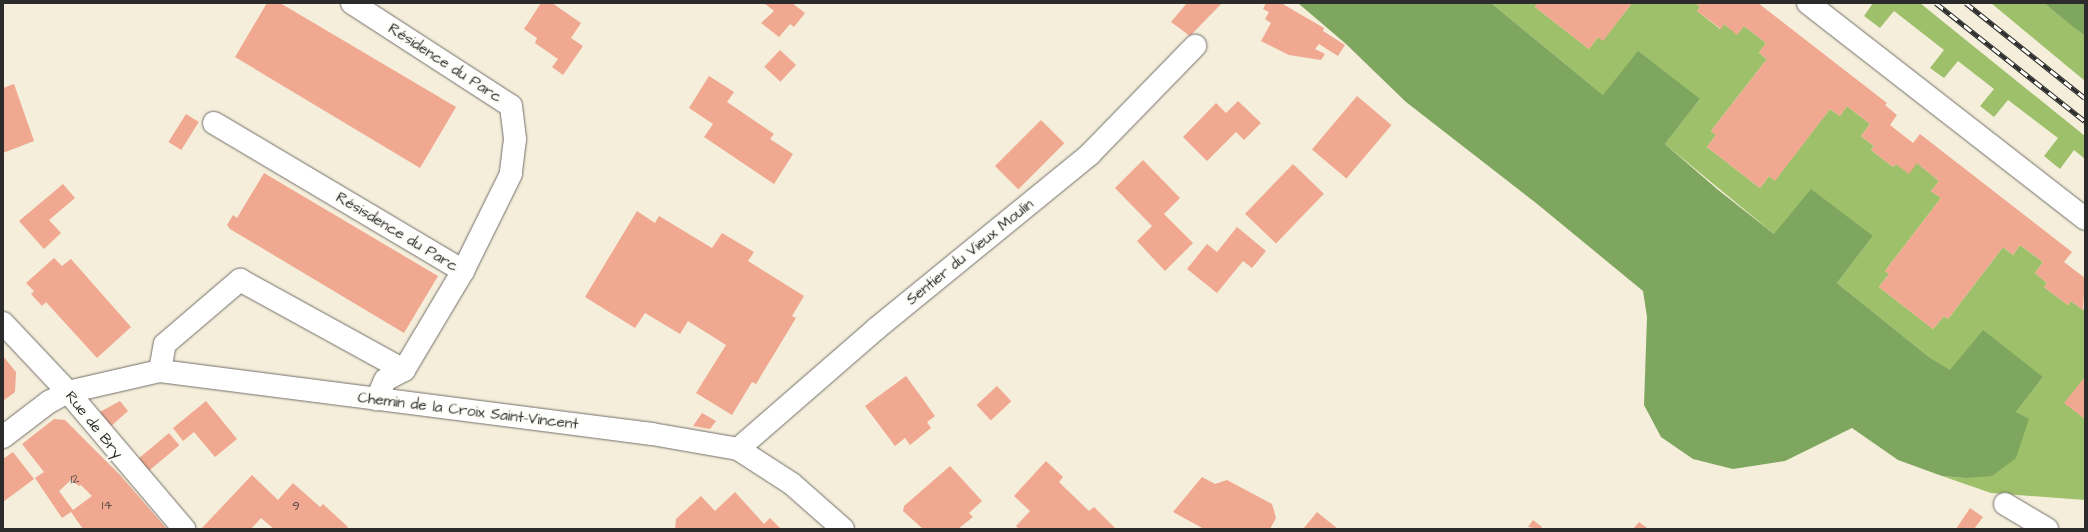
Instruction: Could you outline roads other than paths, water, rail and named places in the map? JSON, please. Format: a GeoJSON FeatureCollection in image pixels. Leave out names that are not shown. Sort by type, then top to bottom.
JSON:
{"type":"FeatureCollection","features":[{"type":"Feature","properties":{"kind":"street","name":"Résidence du Parc"},"geometry":{"type":"LineString","coordinates":[[352,3],[511,106],[515,139],[511,174],[463,271]]}},
{"type":"Feature","properties":{"kind":"street"},"geometry":{"type":"LineString","coordinates":[[1808,3],[2085,220]]}},
{"type":"Feature","properties":{"kind":"street","name":"Sentier du Vieux Moulin"},"geometry":{"type":"LineString","coordinates":[[738,449],[877,328],[1090,154],[1195,46]]}},
{"type":"Feature","properties":{"kind":"street","name":"Résisdence du Parc"},"geometry":{"type":"LineString","coordinates":[[214,123],[463,271],[389,383]]}},
{"type":"Feature","properties":{"kind":"street"},"geometry":{"type":"LineString","coordinates":[[160,371],[165,344],[240,280],[389,383]]}},
{"type":"Feature","properties":{"kind":"street","name":"Rue de Bry"},"geometry":{"type":"LineString","coordinates":[[3,323],[68,392],[184,529]]}},
{"type":"Feature","properties":{"kind":"street","name":"Chemin de la Croix Saint-Vincent"},"geometry":{"type":"LineString","coordinates":[[3,437],[48,402],[68,392],[160,371],[389,383],[652,434],[738,449],[792,484],[843,529]]}},
{"type":"Feature","properties":{"kind":"street"},"geometry":{"type":"LineString","coordinates":[[2005,504],[2047,529]]}},
{"type":"Feature","properties":{"kind":"railway"},"geometry":{"type":"LineString","coordinates":[[1936,3],[2085,121]]}},
{"type":"Feature","properties":{"kind":"railway"},"geometry":{"type":"LineString","coordinates":[[1966,3],[2085,98]]}}]}
